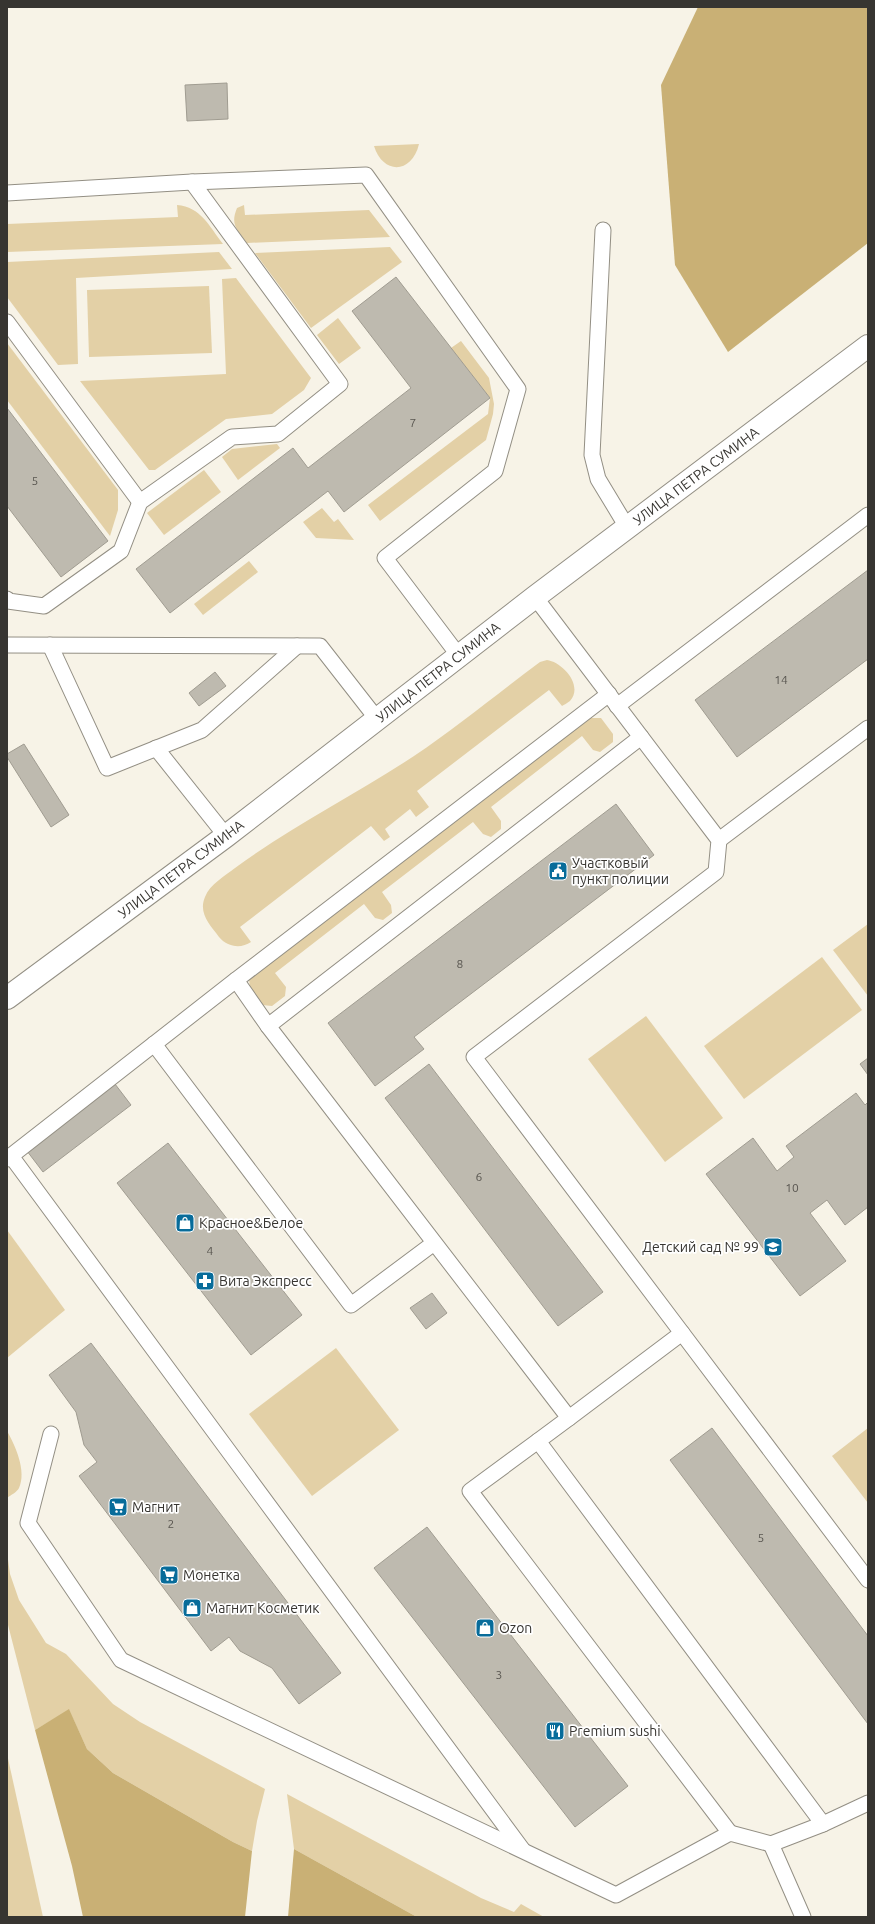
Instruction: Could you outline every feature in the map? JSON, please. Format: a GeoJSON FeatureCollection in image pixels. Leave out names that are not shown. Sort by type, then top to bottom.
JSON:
{"type":"FeatureCollection","features":[{"type":"Feature","properties":{"kind":"street","name":"УЛИЦА ПЕТРА СУМИНА"},"geometry":{"type":"LineString","coordinates":[[7,998],[226,836],[535,597],[868,346]]}},
{"type":"Feature","properties":{"kind":"lane"},"geometry":{"type":"LineString","coordinates":[[7,193],[192,182],[366,175],[518,389],[495,471],[385,558],[459,656]]}},
{"type":"Feature","properties":{"kind":"lane"},"geometry":{"type":"LineString","coordinates":[[7,599],[8,601],[44,606],[121,551],[140,502],[232,437],[278,434],[340,384],[192,182]]}},
{"type":"Feature","properties":{"kind":"lane"},"geometry":{"type":"LineString","coordinates":[[603,230],[592,455],[598,479],[628,527]]}},
{"type":"Feature","properties":{"kind":"lane"},"geometry":{"type":"LineString","coordinates":[[7,322],[140,502]]}},
{"type":"Feature","properties":{"kind":"lane"},"geometry":{"type":"LineString","coordinates":[[524,1851],[9,1157],[236,980],[613,700],[868,515]]}},
{"type":"Feature","properties":{"kind":"lane"},"geometry":{"type":"LineString","coordinates":[[535,597],[719,840],[716,872],[474,1057],[868,1580]]}},
{"type":"Feature","properties":{"kind":"lane"},"geometry":{"type":"LineString","coordinates":[[7,645],[320,646],[378,719]]}},
{"type":"Feature","properties":{"kind":"lane"},"geometry":{"type":"LineString","coordinates":[[50,645],[107,768],[202,730],[297,646]]}},
{"type":"Feature","properties":{"kind":"lane"},"geometry":{"type":"LineString","coordinates":[[719,840],[868,728]]}},
{"type":"Feature","properties":{"kind":"lane"},"geometry":{"type":"LineString","coordinates":[[268,1026],[641,737]]}},
{"type":"Feature","properties":{"kind":"lane"},"geometry":{"type":"LineString","coordinates":[[156,748],[226,836]]}},
{"type":"Feature","properties":{"kind":"lane"},"geometry":{"type":"LineString","coordinates":[[236,980],[268,1026],[568,1418]]}},
{"type":"Feature","properties":{"kind":"lane"},"geometry":{"type":"LineString","coordinates":[[154,1044],[351,1305],[434,1243]]}},
{"type":"Feature","properties":{"kind":"lane"},"geometry":{"type":"LineString","coordinates":[[682,1333],[470,1491],[730,1833],[771,1844],[823,1824],[868,1803]]}},
{"type":"Feature","properties":{"kind":"lane"},"geometry":{"type":"LineString","coordinates":[[51,1434],[28,1523],[121,1660],[616,1895],[730,1833]]}},
{"type":"Feature","properties":{"kind":"lane"},"geometry":{"type":"LineString","coordinates":[[538,1441],[823,1824]]}},
{"type":"Feature","properties":{"kind":"lane"},"geometry":{"type":"LineString","coordinates":[[771,1844],[803,1917]]}},
{"type":"Feature","properties":{"kind":"shaded area"},"geometry":{"type":"Polygon","coordinates":[[[698,7],[868,7],[868,243],[728,352],[675,265],[661,85],[698,7]]]}},
{"type":"Feature","properties":{"kind":"shaded area"},"geometry":{"type":"Polygon","coordinates":[[[419,144],[410,161],[397,167],[390,166],[384,162],[378,155],[374,146],[419,144]]]}},
{"type":"Feature","properties":{"kind":"shaded area"},"geometry":{"type":"Polygon","coordinates":[[[177,205],[192,209],[204,218],[223,244],[7,252],[7,224],[178,217],[177,205]]]}},
{"type":"Feature","properties":{"kind":"shaded area"},"geometry":{"type":"Polygon","coordinates":[[[244,205],[245,215],[369,210],[390,237],[247,243],[234,223],[237,208],[244,205]]]}},
{"type":"Feature","properties":{"kind":"shaded area"},"geometry":{"type":"Polygon","coordinates":[[[390,247],[402,262],[311,328],[255,253],[390,247]]]}},
{"type":"Feature","properties":{"kind":"shaded area"},"geometry":{"type":"Polygon","coordinates":[[[219,252],[232,269],[76,278],[78,364],[58,365],[7,297],[7,262],[219,252]]]}},
{"type":"Feature","properties":{"kind":"shaded area"},"geometry":{"type":"Polygon","coordinates":[[[236,278],[311,378],[304,390],[272,414],[226,419],[155,470],[149,470],[80,381],[226,374],[222,279],[236,278]]]}},
{"type":"Feature","properties":{"kind":"shaded area"},"geometry":{"type":"Polygon","coordinates":[[[209,286],[212,353],[89,357],[87,290],[209,286]]]}},
{"type":"Feature","properties":{"kind":"shaded area"},"geometry":{"type":"Polygon","coordinates":[[[338,318],[361,348],[339,364],[317,335],[338,318]]]}},
{"type":"Feature","properties":{"kind":"shaded area"},"geometry":{"type":"Polygon","coordinates":[[[461,341],[489,378],[494,404],[486,440],[380,521],[368,505],[488,414],[490,398],[451,348],[461,341]]]}},
{"type":"Feature","properties":{"kind":"shaded area"},"geometry":{"type":"Polygon","coordinates":[[[7,343],[118,490],[118,510],[110,536],[7,400],[7,343]]]}},
{"type":"Feature","properties":{"kind":"shaded area"},"geometry":{"type":"Polygon","coordinates":[[[277,444],[280,448],[238,480],[222,457],[232,449],[277,444]]]}},
{"type":"Feature","properties":{"kind":"shaded area"},"geometry":{"type":"Polygon","coordinates":[[[204,470],[221,492],[164,535],[147,513],[204,470]]]}},
{"type":"Feature","properties":{"kind":"shaded area"},"geometry":{"type":"Polygon","coordinates":[[[322,508],[334,522],[338,519],[354,540],[316,538],[303,522],[322,508]]]}},
{"type":"Feature","properties":{"kind":"shaded area"},"geometry":{"type":"Polygon","coordinates":[[[249,561],[258,572],[203,615],[194,604],[249,561]]]}},
{"type":"Feature","properties":{"kind":"shaded area"},"geometry":{"type":"Polygon","coordinates":[[[547,660],[559,665],[565,670],[573,682],[574,695],[570,701],[562,706],[549,690],[417,791],[429,807],[416,817],[410,809],[385,829],[390,837],[384,841],[371,826],[240,927],[251,942],[243,946],[234,946],[226,943],[219,937],[206,918],[203,908],[203,903],[207,892],[218,881],[279,838],[414,756],[462,722],[540,662],[547,660]]]}},
{"type":"Feature","properties":{"kind":"shaded area"},"geometry":{"type":"Polygon","coordinates":[[[585,718],[601,718],[613,734],[613,742],[600,752],[593,750],[582,736],[491,807],[501,821],[501,829],[491,837],[483,834],[473,822],[382,892],[391,905],[392,913],[383,920],[375,918],[364,904],[275,973],[286,987],[285,996],[272,1006],[262,1005],[250,989],[249,978],[585,718]]]}},
{"type":"Feature","properties":{"kind":"shaded area"},"geometry":{"type":"Polygon","coordinates":[[[868,924],[868,996],[833,950],[868,924]]]}},
{"type":"Feature","properties":{"kind":"shaded area"},"geometry":{"type":"Polygon","coordinates":[[[822,957],[862,1010],[744,1099],[704,1046],[822,957]]]}},
{"type":"Feature","properties":{"kind":"shaded area"},"geometry":{"type":"Polygon","coordinates":[[[646,1016],[723,1118],[665,1162],[588,1059],[646,1016]]]}},
{"type":"Feature","properties":{"kind":"shaded area"},"geometry":{"type":"Polygon","coordinates":[[[7,1230],[65,1310],[7,1358],[7,1230]]]}},
{"type":"Feature","properties":{"kind":"shaded area"},"geometry":{"type":"Polygon","coordinates":[[[336,1348],[399,1430],[312,1496],[249,1414],[336,1348]]]}},
{"type":"Feature","properties":{"kind":"shaded area"},"geometry":{"type":"Polygon","coordinates":[[[868,1428],[868,1503],[832,1456],[868,1428]]]}},
{"type":"Feature","properties":{"kind":"shaded area"},"geometry":{"type":"Polygon","coordinates":[[[7,1431],[19,1458],[22,1474],[19,1488],[7,1498],[7,1431]]]}},
{"type":"Feature","properties":{"kind":"shaded area"},"geometry":{"type":"Polygon","coordinates":[[[7,1552],[10,1574],[19,1600],[46,1643],[66,1654],[113,1704],[140,1722],[265,1789],[257,1821],[252,1851],[233,1842],[113,1773],[87,1749],[69,1710],[35,1730],[7,1621],[7,1552]]]}},
{"type":"Feature","properties":{"kind":"shaded area"},"geometry":{"type":"Polygon","coordinates":[[[69,1709],[87,1749],[113,1773],[233,1842],[252,1851],[245,1917],[83,1917],[72,1866],[35,1730],[69,1709]]]}},
{"type":"Feature","properties":{"kind":"shaded area"},"geometry":{"type":"Polygon","coordinates":[[[7,1754],[43,1917],[7,1917],[7,1754]]]}},
{"type":"Feature","properties":{"kind":"shaded area"},"geometry":{"type":"Polygon","coordinates":[[[287,1794],[481,1898],[514,1912],[521,1904],[544,1917],[417,1917],[294,1849],[287,1794]]]}},
{"type":"Feature","properties":{"kind":"shaded area"},"geometry":{"type":"Polygon","coordinates":[[[294,1849],[417,1917],[288,1917],[294,1849]]]}},
{"type":"Feature","properties":{"kind":"building"},"geometry":{"type":"Polygon","coordinates":[[[227,83],[228,119],[187,121],[185,85],[227,83]]]}},
{"type":"Feature","properties":{"kind":"building"},"geometry":{"type":"Polygon","coordinates":[[[396,277],[490,398],[344,512],[328,491],[170,613],[136,569],[293,448],[308,468],[411,388],[352,311],[396,277]]]}},
{"type":"Feature","properties":{"kind":"building"},"geometry":{"type":"Polygon","coordinates":[[[7,408],[108,541],[61,577],[7,506],[7,408]]]}},
{"type":"Feature","properties":{"kind":"building"},"geometry":{"type":"Polygon","coordinates":[[[868,570],[868,659],[737,757],[695,700],[868,570]]]}},
{"type":"Feature","properties":{"kind":"building"},"geometry":{"type":"Polygon","coordinates":[[[215,672],[226,686],[199,706],[189,693],[215,672]]]}},
{"type":"Feature","properties":{"kind":"building"},"geometry":{"type":"Polygon","coordinates":[[[24,744],[69,815],[51,827],[7,757],[7,754],[24,744]]]}},
{"type":"Feature","properties":{"kind":"building"},"geometry":{"type":"Polygon","coordinates":[[[616,804],[654,855],[414,1037],[424,1049],[375,1086],[328,1023],[616,804]]]}},
{"type":"Feature","properties":{"kind":"building"},"geometry":{"type":"Polygon","coordinates":[[[868,1058],[868,1075],[860,1064],[868,1058]]]}},
{"type":"Feature","properties":{"kind":"building"},"geometry":{"type":"Polygon","coordinates":[[[429,1064],[603,1292],[558,1326],[385,1098],[429,1064]]]}},
{"type":"Feature","properties":{"kind":"building"},"geometry":{"type":"Polygon","coordinates":[[[115,1084],[131,1105],[43,1172],[27,1151],[115,1084]]]}},
{"type":"Feature","properties":{"kind":"building"},"geometry":{"type":"Polygon","coordinates":[[[856,1093],[865,1105],[868,1102],[868,1207],[845,1225],[827,1200],[810,1213],[846,1261],[800,1296],[706,1174],[753,1138],[777,1171],[794,1157],[786,1146],[856,1093]]]}},
{"type":"Feature","properties":{"kind":"building"},"geometry":{"type":"Polygon","coordinates":[[[168,1143],[302,1315],[251,1355],[117,1183],[168,1143]]]}},
{"type":"Feature","properties":{"kind":"building"},"geometry":{"type":"Polygon","coordinates":[[[432,1293],[447,1313],[426,1329],[410,1308],[432,1293]]]}},
{"type":"Feature","properties":{"kind":"building"},"geometry":{"type":"Polygon","coordinates":[[[91,1343],[341,1673],[299,1704],[272,1668],[240,1651],[229,1637],[211,1651],[79,1476],[97,1462],[84,1445],[76,1412],[49,1375],[91,1343]]]}},
{"type":"Feature","properties":{"kind":"building"},"geometry":{"type":"Polygon","coordinates":[[[712,1428],[868,1636],[868,1724],[670,1460],[712,1428]]]}},
{"type":"Feature","properties":{"kind":"building"},"geometry":{"type":"Polygon","coordinates":[[[427,1527],[628,1786],[575,1827],[374,1568],[427,1527]]]}},
{"type":"Feature","properties":{"kind":"place","name":"Участковый пункт полиции"},"geometry":{"type":"Point","coordinates":[558,871]}},
{"type":"Feature","properties":{"kind":"place","name":"Красное&Белое"},"geometry":{"type":"Point","coordinates":[185,1223]}},
{"type":"Feature","properties":{"kind":"place","name":"Детский сад № 99"},"geometry":{"type":"Point","coordinates":[773,1247]}},
{"type":"Feature","properties":{"kind":"place","name":"Вита Экспресс"},"geometry":{"type":"Point","coordinates":[205,1281]}},
{"type":"Feature","properties":{"kind":"place","name":"Магнит"},"geometry":{"type":"Point","coordinates":[118,1507]}},
{"type":"Feature","properties":{"kind":"place","name":"Монетка"},"geometry":{"type":"Point","coordinates":[169,1575]}},
{"type":"Feature","properties":{"kind":"place","name":"Магнит Косметик"},"geometry":{"type":"Point","coordinates":[192,1608]}},
{"type":"Feature","properties":{"kind":"place","name":"Ozon"},"geometry":{"type":"Point","coordinates":[485,1628]}},
{"type":"Feature","properties":{"kind":"place","name":"Premium sushi"},"geometry":{"type":"Point","coordinates":[555,1731]}}]}
